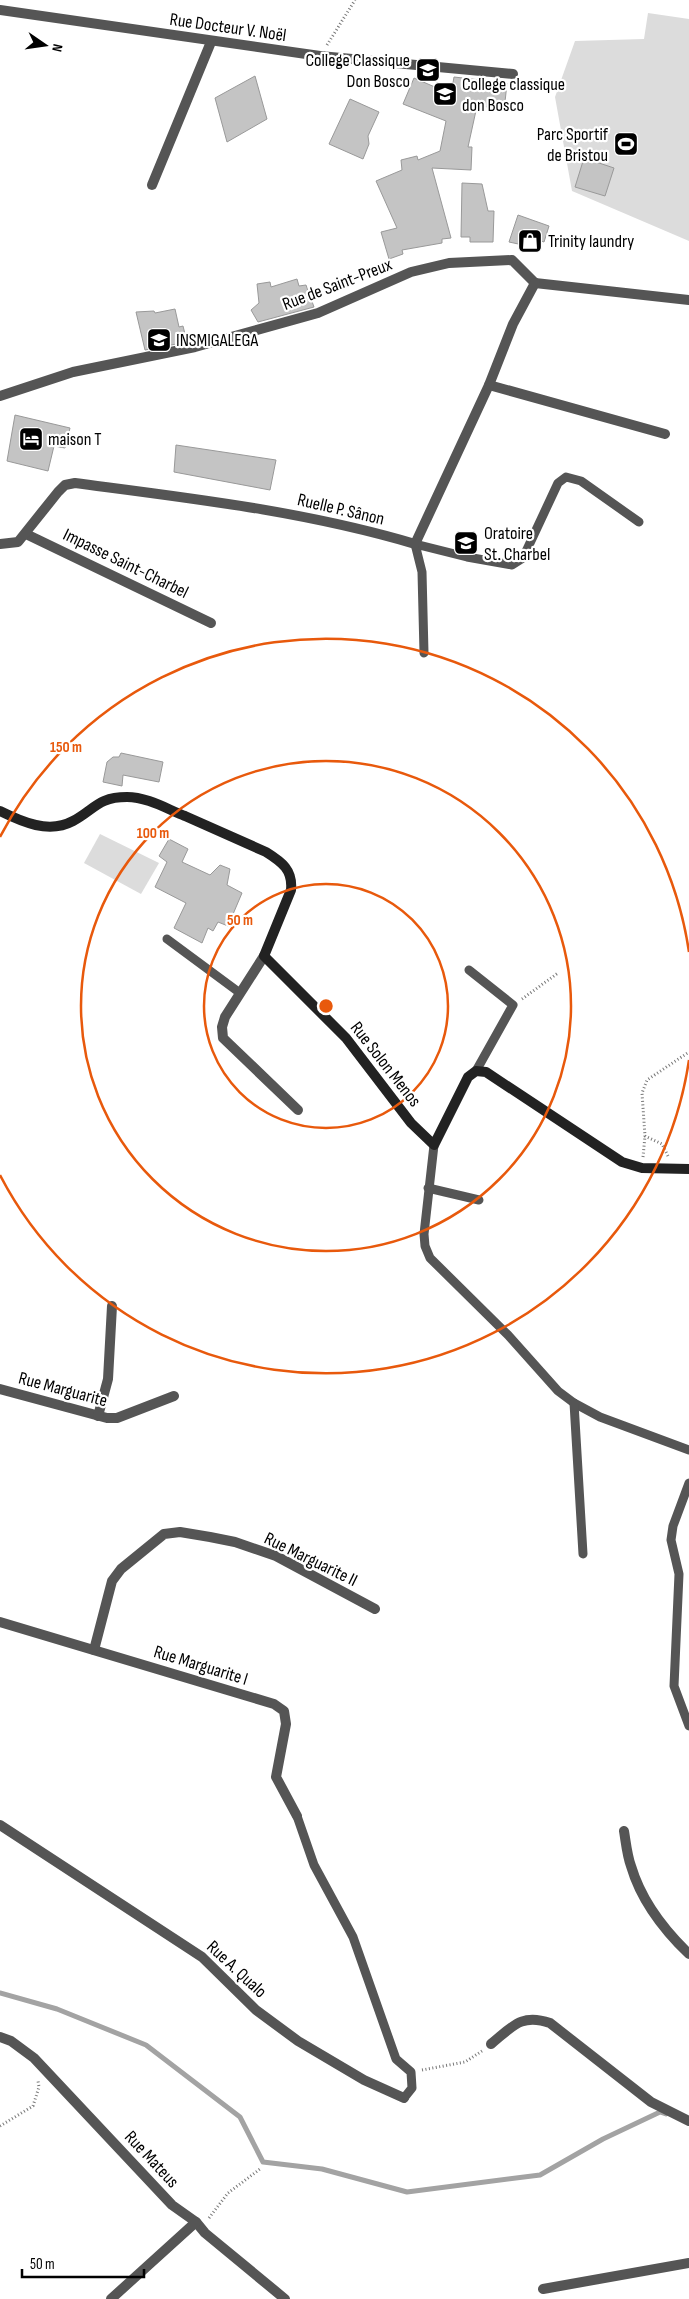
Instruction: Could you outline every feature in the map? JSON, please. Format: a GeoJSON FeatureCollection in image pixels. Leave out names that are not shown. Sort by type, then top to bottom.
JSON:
{"type":"FeatureCollection","features":[{"type":"Feature","properties":{"kind":"street","name":"Rue Docteur V. Noël"},"geometry":{"type":"LineString","coordinates":[[0,10],[210,42],[320,56],[512,74]]}},
{"type":"Feature","properties":{"kind":"street"},"geometry":{"type":"LineString","coordinates":[[152,185],[210,42]]}},
{"type":"Feature","properties":{"kind":"street","name":"Rue de Saint-Preux"},"geometry":{"type":"LineString","coordinates":[[0,396],[73,372],[195,347],[318,313],[411,272],[449,263],[512,260],[536,283]]}},
{"type":"Feature","properties":{"kind":"street"},"geometry":{"type":"LineString","coordinates":[[415,544],[489,385],[514,324],[536,283],[689,300]]}},
{"type":"Feature","properties":{"kind":"street"},"geometry":{"type":"LineString","coordinates":[[489,385],[665,434]]}},
{"type":"Feature","properties":{"kind":"street","name":"Ruelle P. Sânon"},"geometry":{"type":"LineString","coordinates":[[0,544],[18,542],[58,492],[65,485],[74,482],[271,510],[372,532],[415,544]]}},
{"type":"Feature","properties":{"kind":"street","name":"Impasse Saint-Charbel"},"geometry":{"type":"LineString","coordinates":[[26,534],[211,623]]}},
{"type":"Feature","properties":{"kind":"street"},"geometry":{"type":"LineString","coordinates":[[0,812],[18,820],[53,827],[73,821],[96,804],[116,798],[130,797],[158,805],[266,852],[280,861],[289,870],[292,881],[291,890],[264,956],[225,1017],[222,1027],[223,1038],[298,1110]]}},
{"type":"Feature","properties":{"kind":"street","name":"Rue Solon Menos"},"geometry":{"type":"LineString","coordinates":[[264,956],[346,1038],[411,1123],[434,1145]]}},
{"type":"Feature","properties":{"kind":"street"},"geometry":{"type":"LineString","coordinates":[[434,1145],[468,1077],[476,1071],[486,1072],[622,1162],[642,1168],[689,1169]]}},
{"type":"Feature","properties":{"kind":"street"},"geometry":{"type":"LineString","coordinates":[[98,1416],[108,1379],[112,1306]]}},
{"type":"Feature","properties":{"kind":"street","name":"Rue Marguarite"},"geometry":{"type":"LineString","coordinates":[[0,1389],[98,1416],[117,1418],[174,1396]]}},
{"type":"Feature","properties":{"kind":"street","name":"Rue Marguarite II"},"geometry":{"type":"LineString","coordinates":[[94,1650],[112,1581],[121,1569],[164,1534],[180,1532],[210,1537],[235,1542],[276,1556],[375,1610]]}},
{"type":"Feature","properties":{"kind":"street","name":"Rue Marguarite I"},"geometry":{"type":"LineString","coordinates":[[0,1622],[274,1704],[284,1711],[286,1724],[276,1777],[297,1816]]}},
{"type":"Feature","properties":{"kind":"street","name":"Rue A. Qualo"},"geometry":{"type":"LineString","coordinates":[[0,1825],[202,1957],[256,2010],[298,2041],[364,2080],[404,2098]]}},
{"type":"Feature","properties":{"kind":"street"},"geometry":{"type":"LineString","coordinates":[[624,1831],[631,1866],[650,1906],[673,1939],[689,1954]]}},
{"type":"Feature","properties":{"kind":"street"},"geometry":{"type":"LineString","coordinates":[[491,2044],[518,2022],[536,2018],[550,2023],[651,2102],[689,2121]]}},
{"type":"Feature","properties":{"kind":"street","name":"Rue Mateus"},"geometry":{"type":"LineString","coordinates":[[0,2037],[12,2042],[34,2058],[172,2205],[199,2225],[285,2299]]}},
{"type":"Feature","properties":{"kind":"street"},"geometry":{"type":"LineString","coordinates":[[117,2297],[199,2225]]}},
{"type":"Feature","properties":{"kind":"street"},"geometry":{"type":"LineString","coordinates":[[543,2289],[689,2263]]}},
{"type":"Feature","properties":{"kind":"lane"},"geometry":{"type":"LineString","coordinates":[[424,653],[422,572],[415,544],[467,557],[512,565],[523,558],[558,483],[566,477],[581,481],[639,522]]}},
{"type":"Feature","properties":{"kind":"lane"},"geometry":{"type":"LineString","coordinates":[[167,939],[240,993]]}},
{"type":"Feature","properties":{"kind":"lane"},"geometry":{"type":"LineString","coordinates":[[469,970],[513,1005],[476,1071]]}},
{"type":"Feature","properties":{"kind":"lane"},"geometry":{"type":"LineString","coordinates":[[434,1145],[424,1234],[425,1246],[430,1258],[508,1335],[558,1391],[574,1403],[600,1417],[689,1450]]}},
{"type":"Feature","properties":{"kind":"lane"},"geometry":{"type":"LineString","coordinates":[[428,1188],[479,1200]]}},
{"type":"Feature","properties":{"kind":"lane"},"geometry":{"type":"LineString","coordinates":[[574,1403],[583,1554]]}},
{"type":"Feature","properties":{"kind":"lane"},"geometry":{"type":"LineString","coordinates":[[689,1483],[673,1526],[671,1540],[680,1574],[674,1686],[689,1726]]}},
{"type":"Feature","properties":{"kind":"lane"},"geometry":{"type":"LineString","coordinates":[[297,1816],[314,1865],[353,1937],[396,2059],[411,2072],[412,2088],[404,2098]]}},
{"type":"Feature","properties":{"kind":"path"},"geometry":{"type":"LineString","coordinates":[[320,56],[355,0]]}},
{"type":"Feature","properties":{"kind":"path"},"geometry":{"type":"LineString","coordinates":[[513,1005],[558,973]]}},
{"type":"Feature","properties":{"kind":"path"},"geometry":{"type":"LineString","coordinates":[[642,1168],[645,1136],[642,1094],[647,1080],[689,1052]]}},
{"type":"Feature","properties":{"kind":"path"},"geometry":{"type":"LineString","coordinates":[[645,1136],[662,1144],[674,1168]]}},
{"type":"Feature","properties":{"kind":"path"},"geometry":{"type":"LineString","coordinates":[[411,2072],[465,2062],[491,2044]]}},
{"type":"Feature","properties":{"kind":"path"},"geometry":{"type":"LineString","coordinates":[[0,2126],[33,2106],[39,2087],[34,2058]]}},
{"type":"Feature","properties":{"kind":"path"},"geometry":{"type":"LineString","coordinates":[[199,2225],[228,2193],[260,2169]]}},
{"type":"Feature","properties":{"kind":"shaded area","name":"Parc Sportif de Bristou"},"geometry":{"type":"Polygon","coordinates":[[[648,13],[689,19],[689,241],[572,191],[555,97],[575,41],[644,39],[648,13]]]}},
{"type":"Feature","properties":{"kind":"shaded area"},"geometry":{"type":"Polygon","coordinates":[[[100,834],[159,863],[141,894],[84,863],[100,834]]]}},
{"type":"Feature","properties":{"kind":"building"},"geometry":{"type":"Polygon","coordinates":[[[255,76],[267,119],[227,142],[215,98],[255,76]]]}},
{"type":"Feature","properties":{"kind":"building"},"geometry":{"type":"Polygon","coordinates":[[[454,77],[507,83],[505,102],[500,108],[477,106],[468,147],[472,147],[471,170],[432,168],[451,238],[442,239],[442,243],[402,250],[403,254],[389,259],[381,232],[397,228],[376,181],[402,170],[401,160],[417,156],[418,160],[440,151],[446,121],[403,104],[414,78],[451,94],[454,77]]]}},
{"type":"Feature","properties":{"kind":"building"},"geometry":{"type":"Polygon","coordinates":[[[350,99],[379,112],[368,136],[369,144],[363,159],[329,144],[350,99]]]}},
{"type":"Feature","properties":{"kind":"building"},"geometry":{"type":"Polygon","coordinates":[[[584,158],[614,168],[605,196],[575,187],[584,158]]]}},
{"type":"Feature","properties":{"kind":"building"},"geometry":{"type":"Polygon","coordinates":[[[462,183],[482,184],[488,211],[494,211],[493,242],[470,242],[470,237],[461,237],[462,183]]]}},
{"type":"Feature","properties":{"kind":"building"},"geometry":{"type":"Polygon","coordinates":[[[518,215],[549,226],[544,242],[541,241],[537,248],[509,242],[518,215]]]}},
{"type":"Feature","properties":{"kind":"building"},"geometry":{"type":"Polygon","coordinates":[[[297,279],[299,286],[306,285],[314,307],[258,322],[251,310],[259,303],[257,284],[270,282],[271,287],[297,279]]]}},
{"type":"Feature","properties":{"kind":"building"},"geometry":{"type":"Polygon","coordinates":[[[175,309],[179,327],[183,326],[187,342],[145,350],[136,312],[154,311],[155,313],[175,309]]]}},
{"type":"Feature","properties":{"kind":"building"},"geometry":{"type":"Polygon","coordinates":[[[15,415],[70,428],[65,448],[54,446],[48,471],[7,461],[15,415]]]}},
{"type":"Feature","properties":{"kind":"building"},"geometry":{"type":"Polygon","coordinates":[[[176,445],[276,460],[270,490],[174,472],[176,445]]]}},
{"type":"Feature","properties":{"kind":"building"},"geometry":{"type":"Polygon","coordinates":[[[121,753],[163,762],[159,782],[123,775],[122,786],[103,782],[107,762],[113,757],[119,757],[121,753]]]}},
{"type":"Feature","properties":{"kind":"building"},"geometry":{"type":"Polygon","coordinates":[[[169,839],[188,849],[182,862],[210,875],[220,865],[230,869],[227,885],[242,893],[228,926],[218,922],[213,931],[208,928],[202,943],[174,928],[186,903],[155,887],[167,862],[159,856],[169,839]]]}},
{"type":"Feature","properties":{"kind":"waterway"},"geometry":{"type":"LineString","coordinates":[[0,1993],[57,2009],[146,2045],[240,2117],[263,2162],[322,2169],[407,2192],[540,2175],[603,2139],[660,2112],[666,2114]]}},
{"type":"Feature","properties":{"kind":"place","name":"College Classique Don Bosco"},"geometry":{"type":"Point","coordinates":[428,70]}},
{"type":"Feature","properties":{"kind":"place","name":"College classique don Bosco"},"geometry":{"type":"Point","coordinates":[445,94]}},
{"type":"Feature","properties":{"kind":"place","name":"Parc Sportif de Bristou"},"geometry":{"type":"Point","coordinates":[626,144]}},
{"type":"Feature","properties":{"kind":"place","name":"Trinity laundry"},"geometry":{"type":"Point","coordinates":[530,241]}},
{"type":"Feature","properties":{"kind":"place","name":"INSMIGALEGA"},"geometry":{"type":"Point","coordinates":[159,340]}},
{"type":"Feature","properties":{"kind":"place","name":"maison T"},"geometry":{"type":"Point","coordinates":[31,439]}},
{"type":"Feature","properties":{"kind":"place","name":"Oratoire St. Charbel"},"geometry":{"type":"Point","coordinates":[466,543]}}]}
